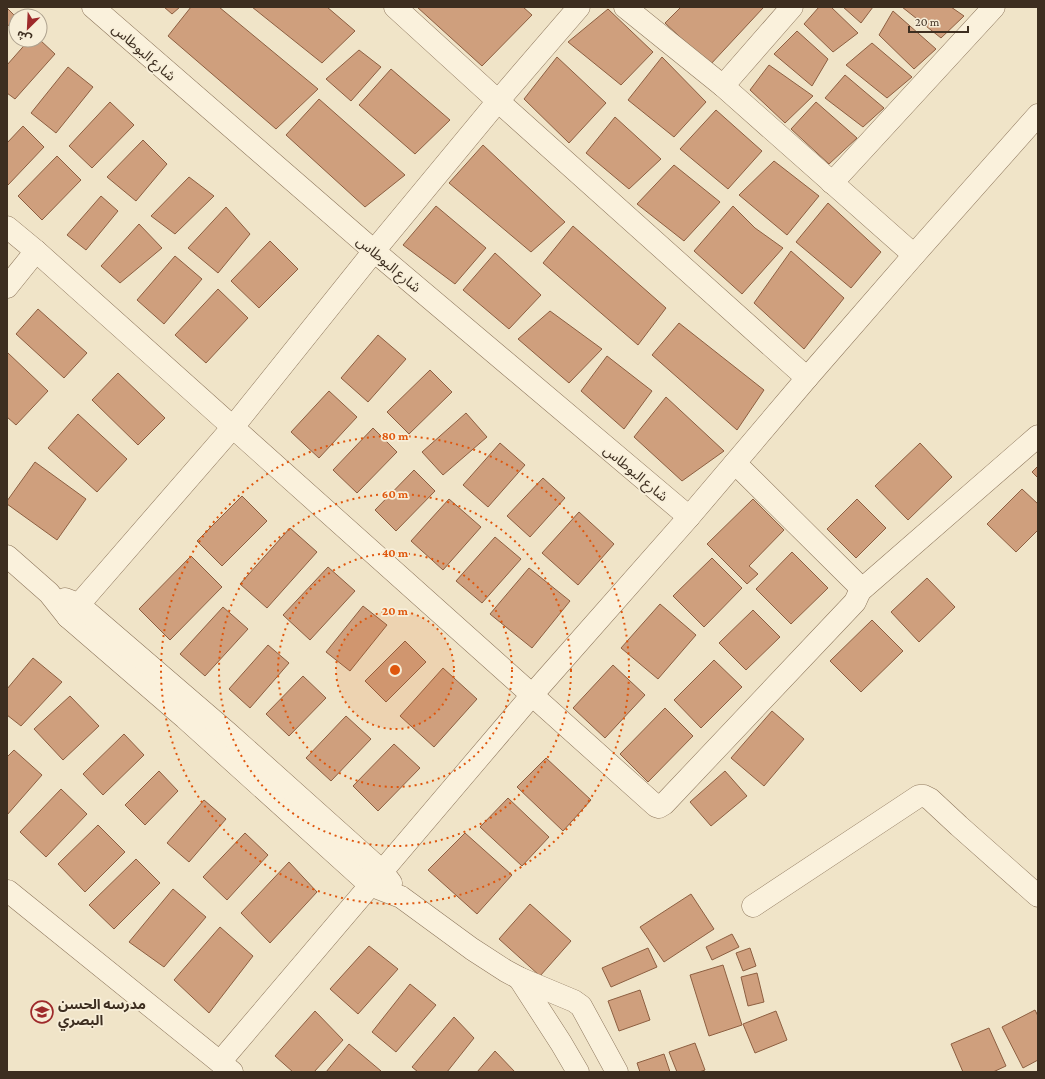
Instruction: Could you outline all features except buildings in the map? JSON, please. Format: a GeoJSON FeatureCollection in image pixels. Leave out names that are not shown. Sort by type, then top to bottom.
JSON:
{"type":"FeatureCollection","features":[{"type":"Feature","properties":{"kind":"street","name":"شارع البوطاس"},"geometry":{"type":"LineString","coordinates":[[93,7],[374,251],[689,518]]}},
{"type":"Feature","properties":{"kind":"street"},"geometry":{"type":"LineString","coordinates":[[395,7],[807,378]]}},
{"type":"Feature","properties":{"kind":"street"},"geometry":{"type":"LineString","coordinates":[[73,610],[233,427],[374,251],[498,101],[579,7]]}},
{"type":"Feature","properties":{"kind":"street"},"geometry":{"type":"LineString","coordinates":[[625,7],[723,86],[914,255]]}},
{"type":"Feature","properties":{"kind":"street"},"geometry":{"type":"LineString","coordinates":[[723,86],[792,7]]}},
{"type":"Feature","properties":{"kind":"street"},"geometry":{"type":"LineString","coordinates":[[832,182],[994,7]]}},
{"type":"Feature","properties":{"kind":"street"},"geometry":{"type":"LineString","coordinates":[[7,891],[226,1067],[376,878],[532,695],[689,518],[807,378],[1038,115]]}},
{"type":"Feature","properties":{"kind":"street"},"geometry":{"type":"LineString","coordinates":[[7,227],[36,251],[653,804],[659,807],[664,804],[855,602],[860,591],[1038,436]]}},
{"type":"Feature","properties":{"kind":"street"},"geometry":{"type":"LineString","coordinates":[[7,287],[36,251]]}},
{"type":"Feature","properties":{"kind":"street"},"geometry":{"type":"LineString","coordinates":[[735,463],[857,584],[860,591]]}},
{"type":"Feature","properties":{"kind":"street"},"geometry":{"type":"LineString","coordinates":[[7,556],[49,593],[73,610],[185,718],[376,878],[472,949],[506,971],[574,1001],[581,1006],[617,1072]]}},
{"type":"Feature","properties":{"kind":"street"},"geometry":{"type":"LineString","coordinates":[[753,906],[919,796],[924,796],[930,799],[1038,896]]}},
{"type":"Feature","properties":{"kind":"street"},"geometry":{"type":"LineString","coordinates":[[519,978],[578,1072]]}},
{"type":"Feature","properties":{"kind":"place","name":"مدرسه الحسن البصري"},"geometry":{"type":"Point","coordinates":[42,1012]}}]}
